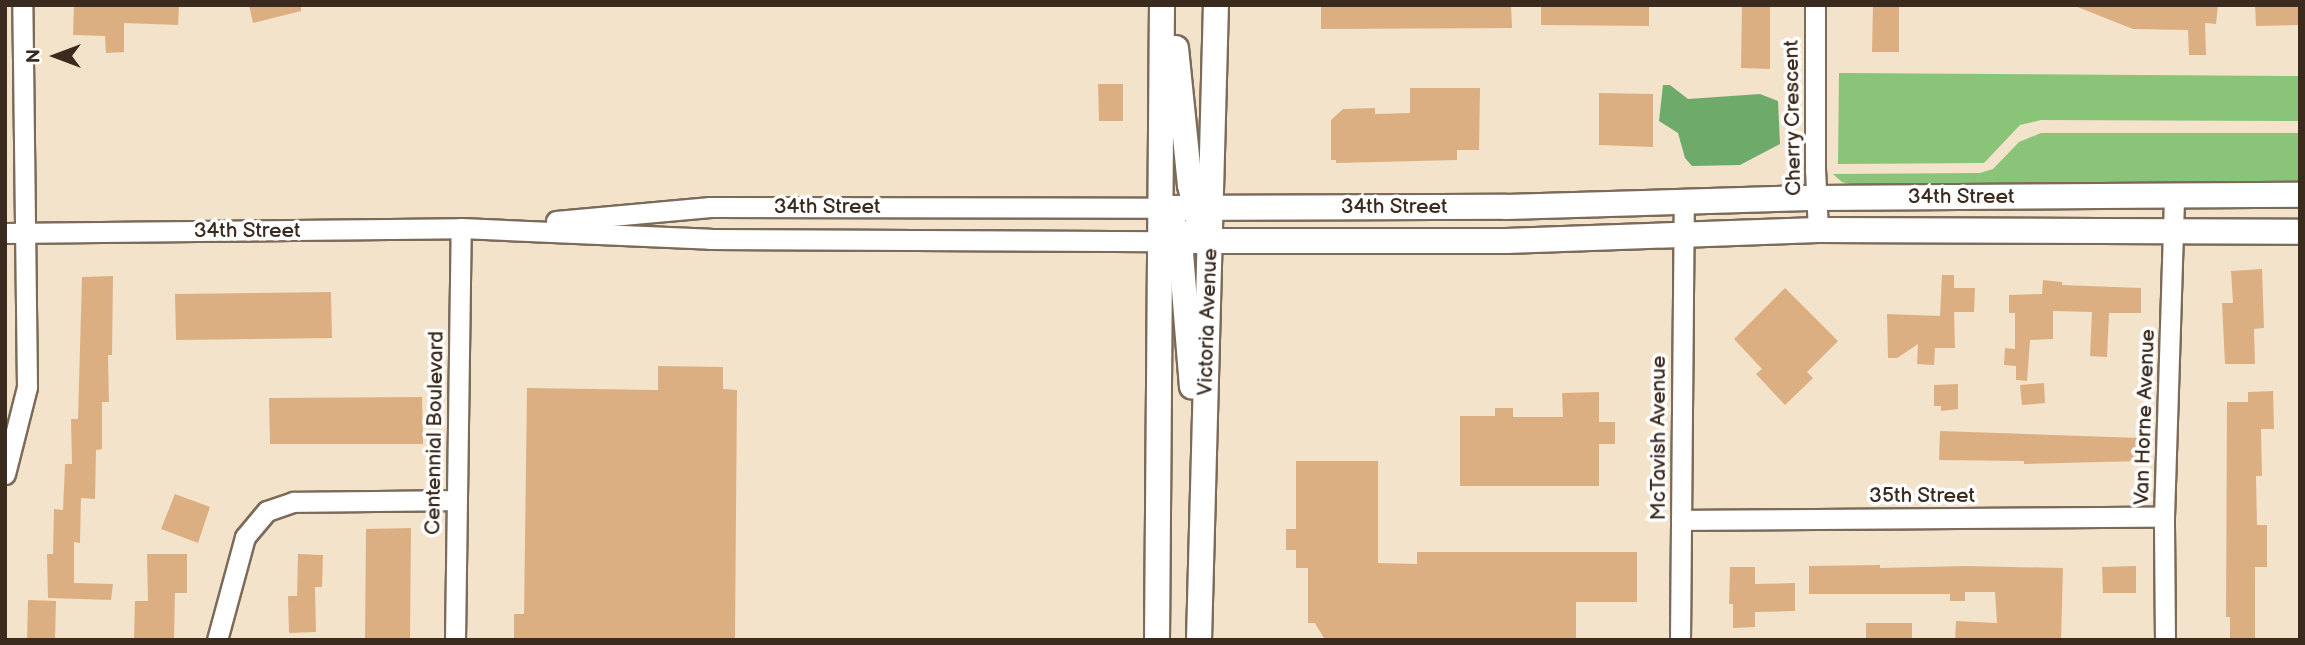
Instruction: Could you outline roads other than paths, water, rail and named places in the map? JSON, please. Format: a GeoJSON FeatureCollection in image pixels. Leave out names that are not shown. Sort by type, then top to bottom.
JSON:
{"type":"FeatureCollection","features":[{"type":"Feature","properties":{"kind":"main road"},"geometry":{"type":"LineString","coordinates":[[1162,5],[1162,208],[1171,241],[1203,508]]}},
{"type":"Feature","properties":{"kind":"main road"},"geometry":{"type":"LineString","coordinates":[[1171,5],[1202,208]]}},
{"type":"Feature","properties":{"kind":"main road","name":"Victoria Avenue"},"geometry":{"type":"LineString","coordinates":[[1199,640],[1210,242],[1202,208],[1216,5]]}},
{"type":"Feature","properties":{"kind":"main road","name":"34th Street"},"geometry":{"type":"LineString","coordinates":[[1162,208],[1506,207],[1684,204],[1817,198],[2300,195]]}},
{"type":"Feature","properties":{"kind":"main road"},"geometry":{"type":"LineString","coordinates":[[1506,207],[1506,241]]}},
{"type":"Feature","properties":{"kind":"main road","name":"34th Street"},"geometry":{"type":"LineString","coordinates":[[1171,241],[1506,241],[1684,237],[1818,230],[2300,232]]}},
{"type":"Feature","properties":{"kind":"main road"},"geometry":{"type":"LineString","coordinates":[[1157,640],[1171,241]]}},
{"type":"Feature","properties":{"kind":"street"},"geometry":{"type":"LineString","coordinates":[[5,474],[27,387],[15,233],[22,5]]}},
{"type":"Feature","properties":{"kind":"street","name":"Cherry Crescent"},"geometry":{"type":"LineString","coordinates":[[1815,5],[1818,230]]}},
{"type":"Feature","properties":{"kind":"street","name":"Van Horne Avenue"},"geometry":{"type":"LineString","coordinates":[[2165,640],[2164,517],[2174,196]]}},
{"type":"Feature","properties":{"kind":"street","name":"McTavish Avenue"},"geometry":{"type":"LineString","coordinates":[[1680,640],[1684,204]]}},
{"type":"Feature","properties":{"kind":"street","name":"34th Street"},"geometry":{"type":"LineString","coordinates":[[489,228],[710,207],[1162,208]]}},
{"type":"Feature","properties":{"kind":"street"},"geometry":{"type":"LineString","coordinates":[[752,207],[752,239]]}},
{"type":"Feature","properties":{"kind":"street","name":"Centennial Boulevard"},"geometry":{"type":"LineString","coordinates":[[455,640],[461,228]]}},
{"type":"Feature","properties":{"kind":"street","name":"34th Street"},"geometry":{"type":"LineString","coordinates":[[15,233],[489,228],[752,239],[1171,241]]}},
{"type":"Feature","properties":{"kind":"street"},"geometry":{"type":"LineString","coordinates":[[217,640],[245,537],[267,511],[293,502],[457,500]]}},
{"type":"Feature","properties":{"kind":"street","name":"35th Street"},"geometry":{"type":"LineString","coordinates":[[1681,520],[2164,517]]}}]}
